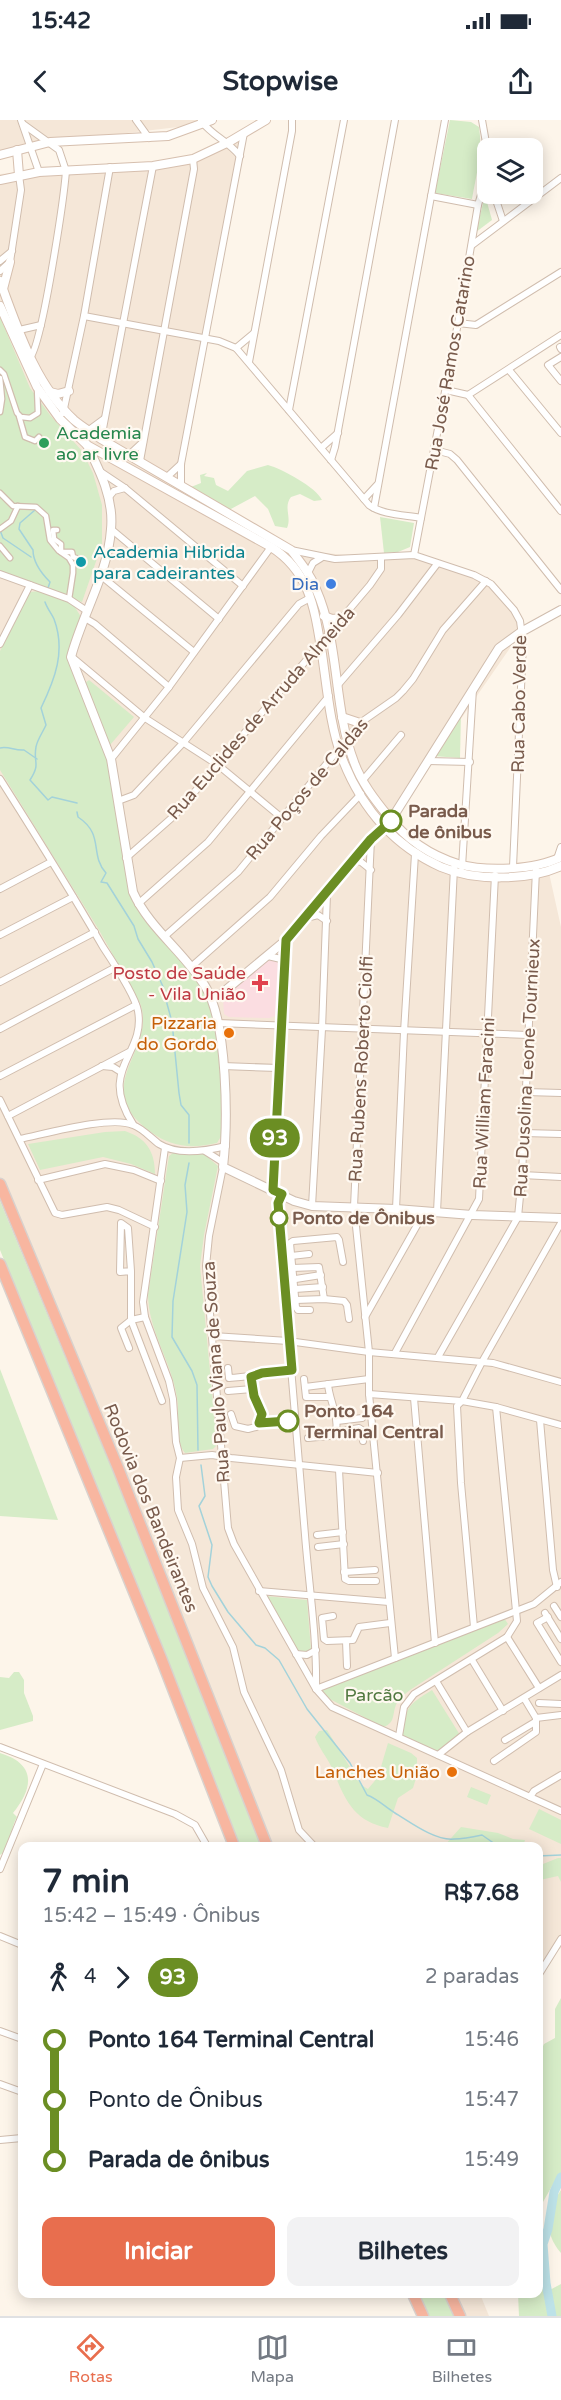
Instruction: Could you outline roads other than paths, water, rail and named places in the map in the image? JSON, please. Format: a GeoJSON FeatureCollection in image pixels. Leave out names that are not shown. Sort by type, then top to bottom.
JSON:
{"type":"FeatureCollection","features":[{"type":"Feature","properties":{"kind":"highway","name":"Rodovia dos Bandeirantes"},"geometry":{"type":"LineString","coordinates":[[0,1184],[118,1468],[265,1842]]}},
{"type":"Feature","properties":{"kind":"highway"},"geometry":{"type":"LineString","coordinates":[[0,1264],[161,1658],[232,1842]]}},
{"type":"Feature","properties":{"kind":"highway"},"geometry":{"type":"LineString","coordinates":[[415,2298],[423,2316]]}},
{"type":"Feature","properties":{"kind":"highway"},"geometry":{"type":"LineString","coordinates":[[452,2298],[460,2316]]}},
{"type":"Feature","properties":{"kind":"main road"},"geometry":{"type":"LineString","coordinates":[[0,155],[50,142],[168,136],[212,120]]}},
{"type":"Feature","properties":{"kind":"main road"},"geometry":{"type":"LineString","coordinates":[[0,180],[35,173],[153,166],[193,159],[244,133],[254,122],[266,120]]}},
{"type":"Feature","properties":{"kind":"main road"},"geometry":{"type":"LineString","coordinates":[[17,150],[19,175]]}},
{"type":"Feature","properties":{"kind":"main road"},"geometry":{"type":"LineString","coordinates":[[10,261],[2,285],[15,332]]}},
{"type":"Feature","properties":{"kind":"main road"},"geometry":{"type":"LineString","coordinates":[[0,306],[28,359],[37,387],[60,419],[87,446],[271,547],[292,564],[310,598],[343,759],[361,794],[384,827],[402,845],[415,854],[458,869],[495,872],[536,871],[560,860]]}},
{"type":"Feature","properties":{"kind":"main road"},"geometry":{"type":"LineString","coordinates":[[28,359],[50,392],[75,420],[101,439],[291,550],[317,590],[328,635],[347,740],[357,770],[391,820],[417,845],[458,869]]}},
{"type":"Feature","properties":{"kind":"main road"},"geometry":{"type":"LineString","coordinates":[[50,392],[58,394],[69,391]]}},
{"type":"Feature","properties":{"kind":"main road"},"geometry":{"type":"LineString","coordinates":[[324,616],[332,619],[342,618]]}},
{"type":"Feature","properties":{"kind":"main road"},"geometry":{"type":"LineString","coordinates":[[311,655],[319,655],[322,659]]}},
{"type":"Feature","properties":{"kind":"main road"},"geometry":{"type":"LineString","coordinates":[[342,717],[360,723]]}},
{"type":"Feature","properties":{"kind":"main road"},"geometry":{"type":"LineString","coordinates":[[332,759],[343,759]]}},
{"type":"Feature","properties":{"kind":"main road"},"geometry":{"type":"LineString","coordinates":[[495,872],[513,867],[536,871]]}},
{"type":"Feature","properties":{"kind":"street"},"geometry":{"type":"LineString","coordinates":[[136,120],[150,138]]}},
{"type":"Feature","properties":{"kind":"street"},"geometry":{"type":"LineString","coordinates":[[249,362],[292,131],[292,120]]}},
{"type":"Feature","properties":{"kind":"street"},"geometry":{"type":"LineString","coordinates":[[289,410],[344,120]]}},
{"type":"Feature","properties":{"kind":"street"},"geometry":{"type":"LineString","coordinates":[[331,460],[338,433],[395,120]]}},
{"type":"Feature","properties":{"kind":"street"},"geometry":{"type":"LineString","coordinates":[[374,508],[445,120]]}},
{"type":"Feature","properties":{"kind":"street"},"geometry":{"type":"LineString","coordinates":[[482,120],[485,138]]}},
{"type":"Feature","properties":{"kind":"street"},"geometry":{"type":"LineString","coordinates":[[22,122],[59,150],[66,171],[41,325],[28,359]]}},
{"type":"Feature","properties":{"kind":"street"},"geometry":{"type":"LineString","coordinates":[[21,190],[35,173],[22,122]]}},
{"type":"Feature","properties":{"kind":"street"},"geometry":{"type":"LineString","coordinates":[[202,122],[211,134],[229,142],[240,156]]}},
{"type":"Feature","properties":{"kind":"street"},"geometry":{"type":"LineString","coordinates":[[181,486],[181,464],[244,133]]}},
{"type":"Feature","properties":{"kind":"street"},"geometry":{"type":"LineString","coordinates":[[140,461],[194,169],[193,159]]}},
{"type":"Feature","properties":{"kind":"street"},"geometry":{"type":"LineString","coordinates":[[101,439],[153,166]]}},
{"type":"Feature","properties":{"kind":"street"},"geometry":{"type":"LineString","coordinates":[[60,419],[65,409],[84,316],[110,167]]}},
{"type":"Feature","properties":{"kind":"street"},"geometry":{"type":"LineString","coordinates":[[0,272],[10,261],[21,190],[19,175]]}},
{"type":"Feature","properties":{"kind":"street"},"geometry":{"type":"LineString","coordinates":[[472,246],[561,178]]}},
{"type":"Feature","properties":{"kind":"street"},"geometry":{"type":"LineString","coordinates":[[431,196],[478,205]]}},
{"type":"Feature","properties":{"kind":"street"},"geometry":{"type":"LineString","coordinates":[[497,204],[503,221]]}},
{"type":"Feature","properties":{"kind":"street","name":"Rua José Ramos Catarino"},"geometry":{"type":"LineString","coordinates":[[414,555],[478,205]]}},
{"type":"Feature","properties":{"kind":"street"},"geometry":{"type":"LineString","coordinates":[[0,261],[12,250]]}},
{"type":"Feature","properties":{"kind":"street"},"geometry":{"type":"LineString","coordinates":[[458,323],[476,325],[561,272]]}},
{"type":"Feature","properties":{"kind":"street"},"geometry":{"type":"LineString","coordinates":[[84,316],[204,339],[236,348],[364,499],[374,508],[421,518]]}},
{"type":"Feature","properties":{"kind":"street"},"geometry":{"type":"LineString","coordinates":[[15,332],[41,325]]}},
{"type":"Feature","properties":{"kind":"street"},"geometry":{"type":"LineString","coordinates":[[236,348],[254,333]]}},
{"type":"Feature","properties":{"kind":"street"},"geometry":{"type":"LineString","coordinates":[[468,395],[561,335]]}},
{"type":"Feature","properties":{"kind":"street"},"geometry":{"type":"LineString","coordinates":[[561,357],[548,364],[561,381]]}},
{"type":"Feature","properties":{"kind":"street"},"geometry":{"type":"LineString","coordinates":[[509,370],[561,433]]}},
{"type":"Feature","properties":{"kind":"street"},"geometry":{"type":"LineString","coordinates":[[0,371],[4,374],[25,437],[35,441],[39,437]]}},
{"type":"Feature","properties":{"kind":"street"},"geometry":{"type":"LineString","coordinates":[[0,378],[2,399],[0,412]]}},
{"type":"Feature","properties":{"kind":"street"},"geometry":{"type":"LineString","coordinates":[[19,416],[30,418],[38,413],[37,387]]}},
{"type":"Feature","properties":{"kind":"street"},"geometry":{"type":"LineString","coordinates":[[446,390],[468,395],[561,511]]}},
{"type":"Feature","properties":{"kind":"street"},"geometry":{"type":"LineString","coordinates":[[89,430],[105,419]]}},
{"type":"Feature","properties":{"kind":"street"},"geometry":{"type":"LineString","coordinates":[[321,448],[338,433]]}},
{"type":"Feature","properties":{"kind":"street"},"geometry":{"type":"LineString","coordinates":[[129,455],[144,442]]}},
{"type":"Feature","properties":{"kind":"street"},"geometry":{"type":"LineString","coordinates":[[87,446],[101,472],[108,499],[111,529],[100,575],[71,657],[145,718],[218,765],[282,818]]}},
{"type":"Feature","properties":{"kind":"street"},"geometry":{"type":"LineString","coordinates":[[435,450],[450,454],[457,460],[561,590]]}},
{"type":"Feature","properties":{"kind":"street"},"geometry":{"type":"LineString","coordinates":[[167,477],[181,464]]}},
{"type":"Feature","properties":{"kind":"street"},"geometry":{"type":"LineString","coordinates":[[101,472],[125,488],[243,586]]}},
{"type":"Feature","properties":{"kind":"street"},"geometry":{"type":"LineString","coordinates":[[364,499],[377,484]]}},
{"type":"Feature","properties":{"kind":"street"},"geometry":{"type":"LineString","coordinates":[[108,499],[114,491],[125,488]]}},
{"type":"Feature","properties":{"kind":"street"},"geometry":{"type":"LineString","coordinates":[[0,493],[10,504],[39,508],[46,516],[53,530],[50,540],[71,561],[73,568],[69,599]]}},
{"type":"Feature","properties":{"kind":"street"},"geometry":{"type":"LineString","coordinates":[[0,529],[11,521],[18,506]]}},
{"type":"Feature","properties":{"kind":"street"},"geometry":{"type":"LineString","coordinates":[[111,529],[219,619]]}},
{"type":"Feature","properties":{"kind":"street"},"geometry":{"type":"LineString","coordinates":[[0,546],[10,558]]}},
{"type":"Feature","properties":{"kind":"street"},"geometry":{"type":"LineString","coordinates":[[111,759],[170,687],[271,547]]}},
{"type":"Feature","properties":{"kind":"street","name":"Rua Cabo Verde"},"geometry":{"type":"LineString","coordinates":[[291,550],[321,558],[335,559],[414,555],[486,581],[514,610],[520,621],[523,643],[513,867]]}},
{"type":"Feature","properties":{"kind":"street"},"geometry":{"type":"LineString","coordinates":[[61,552],[72,552],[73,557],[82,560]]}},
{"type":"Feature","properties":{"kind":"street"},"geometry":{"type":"LineString","coordinates":[[308,573],[313,563],[321,558]]}},
{"type":"Feature","properties":{"kind":"street","name":"Rua Euclides de Arruda Almeida"},"geometry":{"type":"LineString","coordinates":[[126,858],[176,815],[342,618],[381,569],[381,558]]}},
{"type":"Feature","properties":{"kind":"street"},"geometry":{"type":"LineString","coordinates":[[337,686],[398,615],[436,564]]}},
{"type":"Feature","properties":{"kind":"street"},"geometry":{"type":"LineString","coordinates":[[0,574],[69,599],[170,687]]}},
{"type":"Feature","properties":{"kind":"street"},"geometry":{"type":"LineString","coordinates":[[100,575],[194,652]]}},
{"type":"Feature","properties":{"kind":"street","name":"Rua Poços de Caldas"},"geometry":{"type":"LineString","coordinates":[[165,936],[238,872],[360,723],[396,699],[419,670],[443,630],[486,581]]}},
{"type":"Feature","properties":{"kind":"street"},"geometry":{"type":"LineString","coordinates":[[0,644],[30,585]]}},
{"type":"Feature","properties":{"kind":"street"},"geometry":{"type":"LineString","coordinates":[[118,801],[134,795],[183,743],[299,604],[310,598]]}},
{"type":"Feature","properties":{"kind":"street"},"geometry":{"type":"LineString","coordinates":[[212,999],[286,940],[371,839],[391,820],[500,648],[521,632],[561,610]]}},
{"type":"Feature","properties":{"kind":"street","name":"Rua Paulo Viana de Souza"},"geometry":{"type":"LineString","coordinates":[[71,657],[111,759],[133,892],[138,904],[191,967],[212,999],[219,1023],[226,1146],[206,1259],[230,1537],[295,1654],[316,1689],[332,1707],[561,1811]]}},
{"type":"Feature","properties":{"kind":"street"},"geometry":{"type":"LineString","coordinates":[[334,667],[341,670],[355,665]]}},
{"type":"Feature","properties":{"kind":"street"},"geometry":{"type":"LineString","coordinates":[[437,1212],[446,1034],[458,869],[470,762],[473,689]]}},
{"type":"Feature","properties":{"kind":"street"},"geometry":{"type":"LineString","coordinates":[[138,904],[208,842],[329,696]]}},
{"type":"Feature","properties":{"kind":"street"},"geometry":{"type":"LineString","coordinates":[[314,712],[321,709],[332,713]]}},
{"type":"Feature","properties":{"kind":"street"},"geometry":{"type":"LineString","coordinates":[[459,712],[472,717]]}},
{"type":"Feature","properties":{"kind":"street"},"geometry":{"type":"LineString","coordinates":[[363,780],[401,735]]}},
{"type":"Feature","properties":{"kind":"street"},"geometry":{"type":"LineString","coordinates":[[428,761],[470,762]]}},
{"type":"Feature","properties":{"kind":"street"},"geometry":{"type":"LineString","coordinates":[[0,778],[116,967],[136,1005],[138,1027],[121,1072],[119,1090],[127,1115],[133,1124],[165,1148],[203,1151],[226,1146]]}},
{"type":"Feature","properties":{"kind":"street"},"geometry":{"type":"LineString","coordinates":[[191,967],[270,897],[328,828],[361,794]]}},
{"type":"Feature","properties":{"kind":"street","name":"Rua Rubens Roberto Ciolfi"},"geometry":{"type":"LineString","coordinates":[[371,839],[354,1207],[369,1352],[369,1394],[395,1658]]}},
{"type":"Feature","properties":{"kind":"street"},"geometry":{"type":"LineString","coordinates":[[560,860],[561,847]]}},
{"type":"Feature","properties":{"kind":"street"},"geometry":{"type":"LineString","coordinates":[[396,1209],[415,854]]}},
{"type":"Feature","properties":{"kind":"street"},"geometry":{"type":"LineString","coordinates":[[354,860],[366,865],[371,871]]}},
{"type":"Feature","properties":{"kind":"street"},"geometry":{"type":"LineString","coordinates":[[0,889],[51,862]]}},
{"type":"Feature","properties":{"kind":"street","name":"Rua Dusolina Leone Tournieux"},"geometry":{"type":"LineString","coordinates":[[438,1357],[518,1216],[522,1175],[536,871]]}},
{"type":"Feature","properties":{"kind":"street","name":"Rua William Faracini"},"geometry":{"type":"LineString","coordinates":[[395,1353],[479,1199],[495,872]]}},
{"type":"Feature","properties":{"kind":"street"},"geometry":{"type":"LineString","coordinates":[[312,1206],[327,894]]}},
{"type":"Feature","properties":{"kind":"street"},"geometry":{"type":"LineString","coordinates":[[0,936],[73,897]]}},
{"type":"Feature","properties":{"kind":"street"},"geometry":{"type":"LineString","coordinates":[[306,918],[318,915],[327,921]]}},
{"type":"Feature","properties":{"kind":"street"},"geometry":{"type":"LineString","coordinates":[[0,982],[95,933]]}},
{"type":"Feature","properties":{"kind":"street"},"geometry":{"type":"LineString","coordinates":[[273,1190],[286,940]]}},
{"type":"Feature","properties":{"kind":"street"},"geometry":{"type":"LineString","coordinates":[[268,956],[285,960]]}},
{"type":"Feature","properties":{"kind":"street"},"geometry":{"type":"LineString","coordinates":[[0,1029],[116,967]]}},
{"type":"Feature","properties":{"kind":"street"},"geometry":{"type":"LineString","coordinates":[[0,1076],[136,1005]]}},
{"type":"Feature","properties":{"kind":"street"},"geometry":{"type":"LineString","coordinates":[[219,1023],[446,1034],[528,1035]]}},
{"type":"Feature","properties":{"kind":"street"},"geometry":{"type":"LineString","coordinates":[[8,1116],[129,1052]]}},
{"type":"Feature","properties":{"kind":"street"},"geometry":{"type":"LineString","coordinates":[[101,1066],[113,1067],[121,1072]]}},
{"type":"Feature","properties":{"kind":"street"},"geometry":{"type":"LineString","coordinates":[[223,1066],[278,1068]]}},
{"type":"Feature","properties":{"kind":"street"},"geometry":{"type":"LineString","coordinates":[[526,1092],[561,1093]]}},
{"type":"Feature","properties":{"kind":"street"},"geometry":{"type":"LineString","coordinates":[[0,1100],[55,1213],[62,1215],[108,1207],[155,1227]]}},
{"type":"Feature","properties":{"kind":"street"},"geometry":{"type":"LineString","coordinates":[[20,1139],[90,1125],[133,1124]]}},
{"type":"Feature","properties":{"kind":"street"},"geometry":{"type":"LineString","coordinates":[[524,1133],[561,1134]]}},
{"type":"Feature","properties":{"kind":"street"},"geometry":{"type":"LineString","coordinates":[[165,1148],[144,1294],[145,1317],[171,1390],[176,1442],[180,1458],[176,1477],[176,1501],[192,1544],[203,1588],[233,1647],[244,1692],[281,1770],[299,1830],[310,1842]]}},
{"type":"Feature","properties":{"kind":"street"},"geometry":{"type":"LineString","coordinates":[[203,1151],[223,1165],[312,1206],[561,1218]]}},
{"type":"Feature","properties":{"kind":"street"},"geometry":{"type":"LineString","coordinates":[[38,1180],[105,1164],[134,1170],[161,1181]]}},
{"type":"Feature","properties":{"kind":"street"},"geometry":{"type":"LineString","coordinates":[[522,1175],[561,1177]]}},
{"type":"Feature","properties":{"kind":"street"},"geometry":{"type":"LineString","coordinates":[[282,1194],[278,1203],[283,1281],[312,1596],[316,1689],[534,1604],[559,1584],[553,1570],[540,1420]]}},
{"type":"Feature","properties":{"kind":"street"},"geometry":{"type":"LineString","coordinates":[[365,1317],[423,1211]]}},
{"type":"Feature","properties":{"kind":"street"},"geometry":{"type":"LineString","coordinates":[[131,1271],[120,1272],[122,1223],[128,1228],[131,1271],[131,1320],[162,1401]]}},
{"type":"Feature","properties":{"kind":"street"},"geometry":{"type":"LineString","coordinates":[[474,1627],[457,1406],[462,1401],[561,1223]]}},
{"type":"Feature","properties":{"kind":"street"},"geometry":{"type":"LineString","coordinates":[[310,1310],[296,1309],[291,1242],[337,1237],[343,1262]]}},
{"type":"Feature","properties":{"kind":"street"},"geometry":{"type":"LineString","coordinates":[[291,1256],[309,1254]]}},
{"type":"Feature","properties":{"kind":"street"},"geometry":{"type":"LineString","coordinates":[[292,1269],[319,1267],[324,1299]]}},
{"type":"Feature","properties":{"kind":"street"},"geometry":{"type":"LineString","coordinates":[[283,1281],[321,1275]]}},
{"type":"Feature","properties":{"kind":"street"},"geometry":{"type":"LineString","coordinates":[[295,1289],[322,1287]]}},
{"type":"Feature","properties":{"kind":"street"},"geometry":{"type":"LineString","coordinates":[[363,1295],[378,1295]]}},
{"type":"Feature","properties":{"kind":"street"},"geometry":{"type":"LineString","coordinates":[[296,1300],[344,1301],[347,1305],[349,1319]]}},
{"type":"Feature","properties":{"kind":"street"},"geometry":{"type":"LineString","coordinates":[[129,1348],[122,1328],[131,1320],[145,1317]]}},
{"type":"Feature","properties":{"kind":"street"},"geometry":{"type":"LineString","coordinates":[[213,1336],[288,1341],[369,1352],[493,1363],[561,1382]]}},
{"type":"Feature","properties":{"kind":"street"},"geometry":{"type":"LineString","coordinates":[[228,1368],[229,1377],[251,1377],[262,1373],[292,1370]]}},
{"type":"Feature","properties":{"kind":"street"},"geometry":{"type":"LineString","coordinates":[[231,1414],[235,1426],[256,1427],[259,1423],[262,1414],[252,1389],[251,1377]]}},
{"type":"Feature","properties":{"kind":"street"},"geometry":{"type":"LineString","coordinates":[[329,1397],[306,1397],[304,1383],[328,1384],[369,1379]]}},
{"type":"Feature","properties":{"kind":"street"},"geometry":{"type":"LineString","coordinates":[[328,1384],[329,1397],[337,1420],[336,1431]]}},
{"type":"Feature","properties":{"kind":"street"},"geometry":{"type":"LineString","coordinates":[[228,1391],[252,1389]]}},
{"type":"Feature","properties":{"kind":"street"},"geometry":{"type":"LineString","coordinates":[[369,1394],[462,1401],[496,1407],[561,1425]]}},
{"type":"Feature","properties":{"kind":"street"},"geometry":{"type":"LineString","coordinates":[[414,1398],[435,1642]]}},
{"type":"Feature","properties":{"kind":"street"},"geometry":{"type":"LineString","coordinates":[[399,1736],[404,1707],[414,1694],[507,1637],[517,1621],[496,1407]]}},
{"type":"Feature","properties":{"kind":"street"},"geometry":{"type":"LineString","coordinates":[[337,1420],[362,1418]]}},
{"type":"Feature","properties":{"kind":"street"},"geometry":{"type":"LineString","coordinates":[[259,1423],[288,1421]]}},
{"type":"Feature","properties":{"kind":"street"},"geometry":{"type":"LineString","coordinates":[[308,1438],[329,1436],[336,1431],[359,1428],[362,1430],[363,1441]]}},
{"type":"Feature","properties":{"kind":"street"},"geometry":{"type":"LineString","coordinates":[[180,1458],[212,1455],[378,1473]]}},
{"type":"Feature","properties":{"kind":"street"},"geometry":{"type":"LineString","coordinates":[[339,1470],[345,1579],[376,1581]]}},
{"type":"Feature","properties":{"kind":"street"},"geometry":{"type":"LineString","coordinates":[[317,1535],[343,1532]]}},
{"type":"Feature","properties":{"kind":"street"},"geometry":{"type":"LineString","coordinates":[[318,1546],[344,1544]]}},
{"type":"Feature","properties":{"kind":"street"},"geometry":{"type":"LineString","coordinates":[[344,1572],[375,1570]]}},
{"type":"Feature","properties":{"kind":"street"},"geometry":{"type":"LineString","coordinates":[[259,1590],[389,1602]]}},
{"type":"Feature","properties":{"kind":"street"},"geometry":{"type":"LineString","coordinates":[[554,1606],[561,1617]]}},
{"type":"Feature","properties":{"kind":"street"},"geometry":{"type":"LineString","coordinates":[[552,1647],[561,1640],[558,1629],[546,1615],[537,1623],[561,1662]]}},
{"type":"Feature","properties":{"kind":"street"},"geometry":{"type":"LineString","coordinates":[[333,1616],[322,1618],[324,1639],[327,1641],[346,1641],[356,1637],[358,1627],[390,1623]]}},
{"type":"Feature","properties":{"kind":"street"},"geometry":{"type":"LineString","coordinates":[[507,1637],[539,1688]]}},
{"type":"Feature","properties":{"kind":"street"},"geometry":{"type":"LineString","coordinates":[[346,1641],[347,1666]]}},
{"type":"Feature","properties":{"kind":"street"},"geometry":{"type":"LineString","coordinates":[[295,1654],[307,1655],[316,1650]]}},
{"type":"Feature","properties":{"kind":"street"},"geometry":{"type":"LineString","coordinates":[[472,1660],[503,1711]]}},
{"type":"Feature","properties":{"kind":"street"},"geometry":{"type":"LineString","coordinates":[[438,1755],[467,1732],[561,1675]]}},
{"type":"Feature","properties":{"kind":"street"},"geometry":{"type":"LineString","coordinates":[[436,1682],[467,1732]]}},
{"type":"Feature","properties":{"kind":"street"},"geometry":{"type":"LineString","coordinates":[[494,1761],[536,1732],[536,1720],[524,1698]]}},
{"type":"Feature","properties":{"kind":"street"},"geometry":{"type":"LineString","coordinates":[[539,1703],[561,1704]]}},
{"type":"Feature","properties":{"kind":"street"},"geometry":{"type":"LineString","coordinates":[[505,1740],[536,1720],[561,1715]]}},
{"type":"Feature","properties":{"kind":"street"},"geometry":{"type":"LineString","coordinates":[[0,1747],[175,1814],[195,1825],[205,1842]]}},
{"type":"Feature","properties":{"kind":"street"},"geometry":{"type":"LineString","coordinates":[[0,1869],[43,1764]]}},
{"type":"Feature","properties":{"kind":"street"},"geometry":{"type":"LineString","coordinates":[[530,1797],[534,1791],[561,1775]]}},
{"type":"Feature","properties":{"kind":"street"},"geometry":{"type":"LineString","coordinates":[[0,1936],[18,1943]]}},
{"type":"Feature","properties":{"kind":"street"},"geometry":{"type":"LineString","coordinates":[[543,1968],[561,1939]]}},
{"type":"Feature","properties":{"kind":"street"},"geometry":{"type":"LineString","coordinates":[[1,2033],[18,2038]]}},
{"type":"Feature","properties":{"kind":"street"},"geometry":{"type":"LineString","coordinates":[[0,2084],[18,2091]]}},
{"type":"Feature","properties":{"kind":"street"},"geometry":{"type":"LineString","coordinates":[[0,2140],[18,2138]]}},
{"type":"Feature","properties":{"kind":"waterway"},"geometry":{"type":"LineString","coordinates":[[35,510],[20,523],[19,529],[33,550],[38,567],[50,582],[48,588]]}},
{"type":"Feature","properties":{"kind":"waterway"},"geometry":{"type":"LineString","coordinates":[[0,530],[3,538],[31,557]]}},
{"type":"Feature","properties":{"kind":"waterway"},"geometry":{"type":"LineString","coordinates":[[45,602],[54,619],[59,654],[51,686],[41,708],[46,725],[37,744],[36,766],[30,780],[48,800],[52,797],[77,803]]}},
{"type":"Feature","properties":{"kind":"waterway"},"geometry":{"type":"LineString","coordinates":[[0,748],[24,750],[37,759]]}},
{"type":"Feature","properties":{"kind":"waterway"},"geometry":{"type":"LineString","coordinates":[[77,812],[78,817],[86,824],[94,838],[98,859],[106,873],[101,882],[107,883],[134,926],[138,939],[152,962],[168,998],[166,1000],[172,1022],[181,1105],[189,1115],[189,1143]]}},
{"type":"Feature","properties":{"kind":"waterway"},"geometry":{"type":"LineString","coordinates":[[189,1163],[185,1185],[187,1212],[173,1301],[172,1337],[192,1371],[197,1385],[198,1450]]}},
{"type":"Feature","properties":{"kind":"waterway"},"geometry":{"type":"LineString","coordinates":[[201,1465],[205,1496],[199,1506],[212,1545],[208,1577],[212,1586],[228,1612],[256,1645],[265,1648],[279,1660],[307,1709],[350,1763],[367,1795],[431,1834],[447,1839],[482,1835],[492,1842]]}},
{"type":"Feature","properties":{"kind":"waterway"},"geometry":{"type":"LineString","coordinates":[[543,1856],[561,1855]]}},
{"type":"Feature","properties":{"kind":"waterway"},"geometry":{"type":"LineString","coordinates":[[552,2316],[546,2283],[543,2244],[554,2192],[561,2177]]}},
{"type":"Feature","properties":{"kind":"place","name":"Academia ao ar livre"},"geometry":{"type":"Point","coordinates":[44,443]}},
{"type":"Feature","properties":{"kind":"place","name":"Academia Hibrida para cadeirantes"},"geometry":{"type":"Point","coordinates":[81,562]}},
{"type":"Feature","properties":{"kind":"place","name":"Dia"},"geometry":{"type":"Point","coordinates":[331,584]}},
{"type":"Feature","properties":{"kind":"place","name":"Parada de ônibus"},"geometry":{"type":"Point","coordinates":[391,821]}},
{"type":"Feature","properties":{"kind":"place","name":"Posto de Saúde - Vila União"},"geometry":{"type":"Point","coordinates":[260,983]}},
{"type":"Feature","properties":{"kind":"place","name":"Pizzaria do Gordo"},"geometry":{"type":"Point","coordinates":[229,1033]}},
{"type":"Feature","properties":{"kind":"place","name":"Ponto de Ônibus"},"geometry":{"type":"Point","coordinates":[279,1218]}},
{"type":"Feature","properties":{"kind":"place","name":"Ponto 164 Terminal Central"},"geometry":{"type":"Point","coordinates":[288,1421]}},
{"type":"Feature","properties":{"kind":"place","name":"Lanches União"},"geometry":{"type":"Point","coordinates":[452,1772]}},
{"type":"Feature","properties":{"kind":"park label","name":"Parcão"},"geometry":{"type":"Point","coordinates":[374,1695]}}]}
